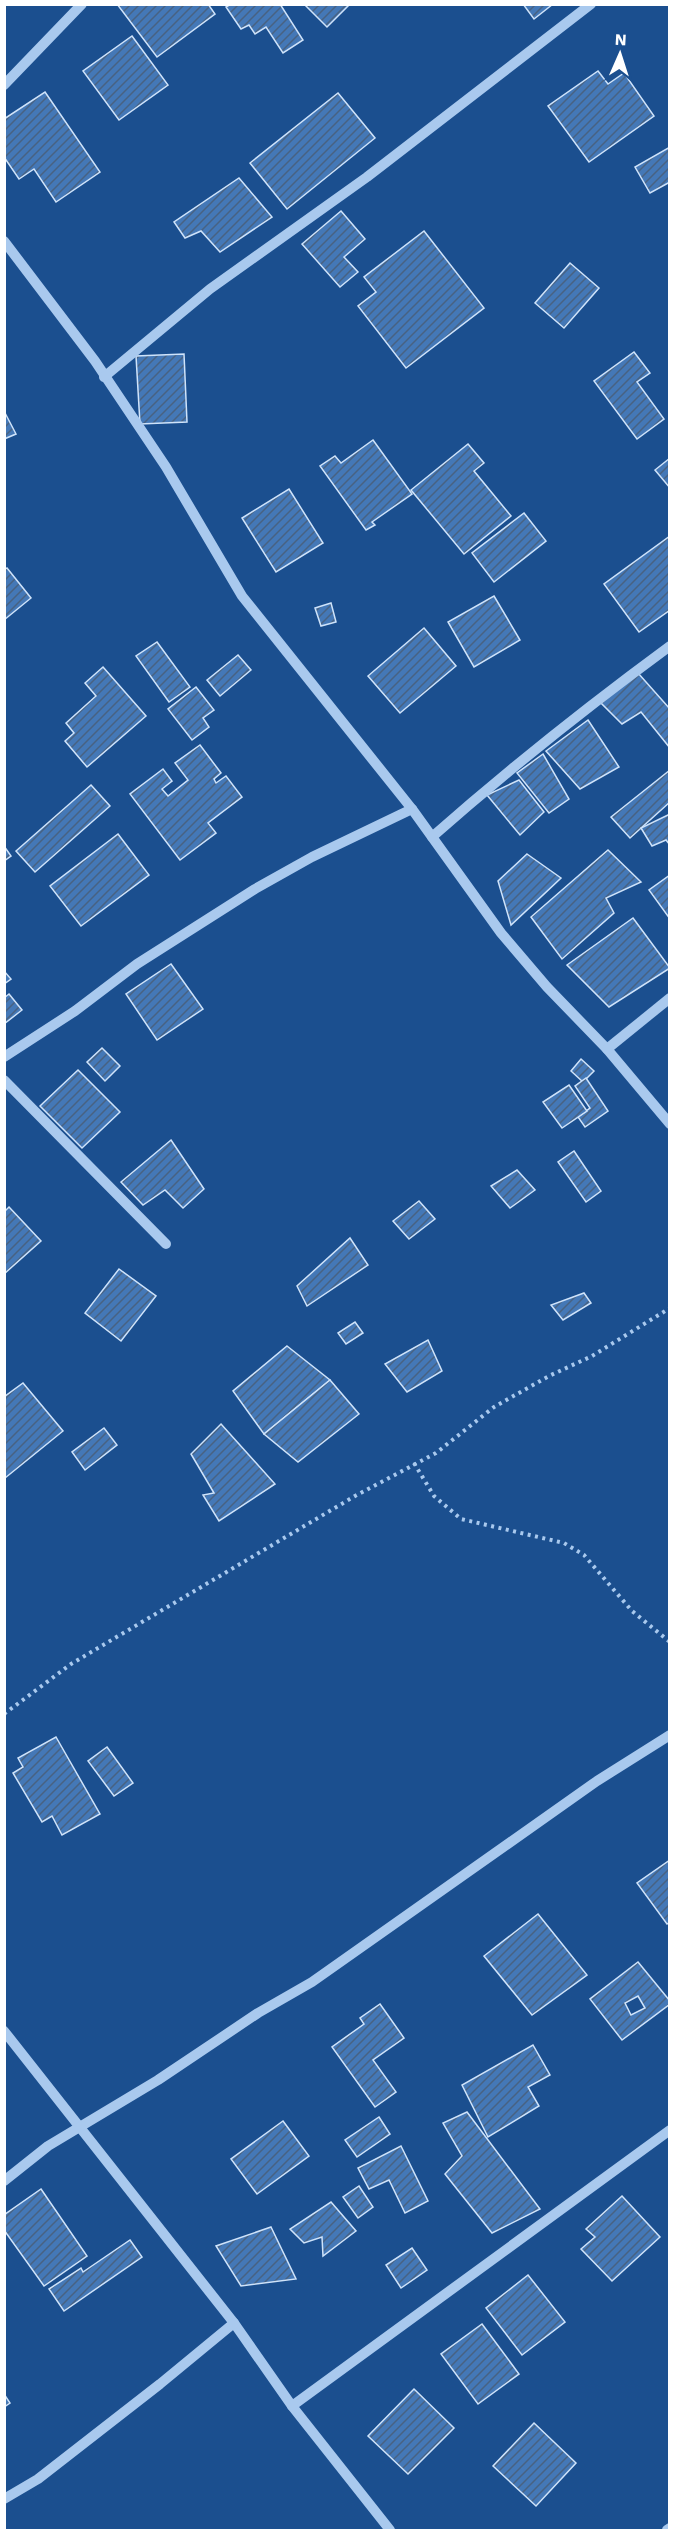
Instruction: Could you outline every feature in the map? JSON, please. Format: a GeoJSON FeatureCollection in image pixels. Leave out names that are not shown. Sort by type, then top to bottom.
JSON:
{"type":"FeatureCollection","features":[{"type":"Feature","properties":{"kind":"street"},"geometry":{"type":"LineString","coordinates":[[4,85],[82,4]]}},
{"type":"Feature","properties":{"kind":"street"},"geometry":{"type":"LineString","coordinates":[[104,377],[210,289],[367,177],[591,4]]}},
{"type":"Feature","properties":{"kind":"street"},"geometry":{"type":"LineString","coordinates":[[4,241],[95,362],[166,466],[242,596],[412,809],[501,933],[547,987],[607,1049],[669,1124]]}},
{"type":"Feature","properties":{"kind":"street"},"geometry":{"type":"LineString","coordinates":[[432,837],[484,791],[602,696],[669,646]]}},
{"type":"Feature","properties":{"kind":"street"},"geometry":{"type":"LineString","coordinates":[[4,1057],[75,1011],[136,964],[255,889],[312,857],[412,809]]}},
{"type":"Feature","properties":{"kind":"street"},"geometry":{"type":"LineString","coordinates":[[607,1049],[669,998]]}},
{"type":"Feature","properties":{"kind":"street"},"geometry":{"type":"LineString","coordinates":[[4,1080],[166,1244]]}},
{"type":"Feature","properties":{"kind":"street"},"geometry":{"type":"LineString","coordinates":[[4,2181],[48,2146],[158,2080],[258,2013],[312,1982],[597,1781],[669,1735]]}},
{"type":"Feature","properties":{"kind":"street"},"geometry":{"type":"LineString","coordinates":[[4,2031],[234,2323],[292,2406],[390,2530]]}},
{"type":"Feature","properties":{"kind":"street"},"geometry":{"type":"LineString","coordinates":[[292,2406],[669,2130]]}},
{"type":"Feature","properties":{"kind":"street"},"geometry":{"type":"LineString","coordinates":[[4,2499],[38,2479],[234,2323]]}},
{"type":"Feature","properties":{"kind":"path"},"geometry":{"type":"LineString","coordinates":[[4,1714],[71,1664],[355,1496],[436,1453],[494,1407],[549,1376],[592,1356],[669,1308]]}},
{"type":"Feature","properties":{"kind":"path"},"geometry":{"type":"LineString","coordinates":[[414,1463],[434,1496],[461,1519],[564,1543],[584,1555],[632,1611],[669,1642]]}},
{"type":"Feature","properties":{"kind":"building"},"geometry":{"type":"Polygon","coordinates":[[[117,4],[208,4],[215,14],[157,57],[117,4]]]}},
{"type":"Feature","properties":{"kind":"building"},"geometry":{"type":"Polygon","coordinates":[[[231,4],[280,4],[303,40],[283,53],[266,27],[255,34],[249,25],[241,29],[226,7],[231,4]]]}},
{"type":"Feature","properties":{"kind":"building"},"geometry":{"type":"Polygon","coordinates":[[[304,4],[350,4],[327,27],[304,4]]]}},
{"type":"Feature","properties":{"kind":"building"},"geometry":{"type":"Polygon","coordinates":[[[523,4],[553,4],[534,19],[523,4]]]}},
{"type":"Feature","properties":{"kind":"building"},"geometry":{"type":"Polygon","coordinates":[[[132,36],[168,85],[119,120],[83,71],[132,36]]]}},
{"type":"Feature","properties":{"kind":"building"},"geometry":{"type":"Polygon","coordinates":[[[598,71],[608,84],[624,73],[654,116],[589,162],[548,106],[598,71]]]}},
{"type":"Feature","properties":{"kind":"building"},"geometry":{"type":"Polygon","coordinates":[[[45,92],[100,172],[56,202],[34,169],[19,179],[4,157],[4,119],[45,92]]]}},
{"type":"Feature","properties":{"kind":"building"},"geometry":{"type":"Polygon","coordinates":[[[338,93],[375,138],[287,209],[250,163],[338,93]]]}},
{"type":"Feature","properties":{"kind":"building"},"geometry":{"type":"Polygon","coordinates":[[[670,147],[670,182],[650,193],[635,167],[670,147]]]}},
{"type":"Feature","properties":{"kind":"building"},"geometry":{"type":"Polygon","coordinates":[[[239,178],[272,217],[220,252],[201,231],[185,238],[174,222],[239,178]]]}},
{"type":"Feature","properties":{"kind":"building"},"geometry":{"type":"Polygon","coordinates":[[[341,211],[365,239],[344,257],[358,272],[340,287],[302,244],[341,211]]]}},
{"type":"Feature","properties":{"kind":"building"},"geometry":{"type":"Polygon","coordinates":[[[424,231],[484,308],[406,368],[358,306],[376,292],[364,277],[424,231]]]}},
{"type":"Feature","properties":{"kind":"building"},"geometry":{"type":"Polygon","coordinates":[[[570,263],[599,288],[564,328],[535,303],[570,263]]]}},
{"type":"Feature","properties":{"kind":"building"},"geometry":{"type":"Polygon","coordinates":[[[634,352],[650,373],[637,382],[664,419],[637,439],[594,381],[634,352]]]}},
{"type":"Feature","properties":{"kind":"building"},"geometry":{"type":"Polygon","coordinates":[[[184,354],[187,422],[140,424],[136,356],[184,354]]]}},
{"type":"Feature","properties":{"kind":"building"},"geometry":{"type":"Polygon","coordinates":[[[4,411],[16,434],[4,439],[4,411]]]}},
{"type":"Feature","properties":{"kind":"building"},"geometry":{"type":"Polygon","coordinates":[[[373,440],[412,494],[372,522],[375,525],[366,530],[320,466],[335,456],[341,463],[373,440]]]}},
{"type":"Feature","properties":{"kind":"building"},"geometry":{"type":"Polygon","coordinates":[[[468,444],[484,463],[474,471],[511,516],[464,554],[411,490],[468,444]]]}},
{"type":"Feature","properties":{"kind":"building"},"geometry":{"type":"Polygon","coordinates":[[[670,458],[670,488],[655,470],[670,458]]]}},
{"type":"Feature","properties":{"kind":"building"},"geometry":{"type":"Polygon","coordinates":[[[289,489],[323,543],[276,572],[242,518],[289,489]]]}},
{"type":"Feature","properties":{"kind":"building"},"geometry":{"type":"Polygon","coordinates":[[[524,513],[546,541],[494,582],[472,553],[524,513]]]}},
{"type":"Feature","properties":{"kind":"building"},"geometry":{"type":"Polygon","coordinates":[[[670,536],[670,610],[639,632],[604,584],[670,536]]]}},
{"type":"Feature","properties":{"kind":"building"},"geometry":{"type":"Polygon","coordinates":[[[7,568],[31,598],[4,620],[4,570],[7,568]]]}},
{"type":"Feature","properties":{"kind":"building"},"geometry":{"type":"Polygon","coordinates":[[[494,596],[520,640],[474,667],[448,622],[494,596]]]}},
{"type":"Feature","properties":{"kind":"building"},"geometry":{"type":"Polygon","coordinates":[[[331,603],[336,622],[321,626],[315,608],[331,603]]]}},
{"type":"Feature","properties":{"kind":"building"},"geometry":{"type":"Polygon","coordinates":[[[424,628],[456,666],[400,713],[368,676],[424,628]]]}},
{"type":"Feature","properties":{"kind":"building"},"geometry":{"type":"Polygon","coordinates":[[[157,642],[190,687],[169,702],[136,656],[157,642]]]}},
{"type":"Feature","properties":{"kind":"building"},"geometry":{"type":"Polygon","coordinates":[[[238,655],[251,670],[220,696],[207,680],[238,655]]]}},
{"type":"Feature","properties":{"kind":"building"},"geometry":{"type":"Polygon","coordinates":[[[103,667],[146,716],[87,767],[65,741],[74,733],[66,723],[96,696],[85,683],[103,667]]]}},
{"type":"Feature","properties":{"kind":"building"},"geometry":{"type":"Polygon","coordinates":[[[638,673],[670,709],[670,748],[641,712],[622,724],[599,701],[638,673]]]}},
{"type":"Feature","properties":{"kind":"building"},"geometry":{"type":"Polygon","coordinates":[[[196,687],[214,710],[203,718],[209,727],[192,740],[168,709],[196,687]]]}},
{"type":"Feature","properties":{"kind":"building"},"geometry":{"type":"Polygon","coordinates":[[[588,720],[619,767],[580,789],[546,751],[588,720]]]}},
{"type":"Feature","properties":{"kind":"building"},"geometry":{"type":"Polygon","coordinates":[[[200,745],[221,773],[214,779],[216,783],[226,776],[242,797],[208,823],[216,833],[180,860],[130,794],[163,769],[172,781],[162,789],[168,796],[188,780],[175,763],[200,745]]]}},
{"type":"Feature","properties":{"kind":"building"},"geometry":{"type":"Polygon","coordinates":[[[543,754],[569,799],[549,813],[517,773],[543,754]]]}},
{"type":"Feature","properties":{"kind":"building"},"geometry":{"type":"Polygon","coordinates":[[[670,770],[670,802],[630,838],[611,817],[670,770]]]}},
{"type":"Feature","properties":{"kind":"building"},"geometry":{"type":"Polygon","coordinates":[[[519,780],[544,812],[520,835],[487,795],[519,780]]]}},
{"type":"Feature","properties":{"kind":"building"},"geometry":{"type":"Polygon","coordinates":[[[91,785],[110,806],[35,872],[16,851],[91,785]]]}},
{"type":"Feature","properties":{"kind":"building"},"geometry":{"type":"Polygon","coordinates":[[[670,814],[670,845],[666,840],[652,846],[641,828],[670,814]]]}},
{"type":"Feature","properties":{"kind":"building"},"geometry":{"type":"Polygon","coordinates":[[[118,834],[149,875],[81,926],[50,886],[118,834]]]}},
{"type":"Feature","properties":{"kind":"building"},"geometry":{"type":"Polygon","coordinates":[[[4,846],[11,856],[4,861],[4,846]]]}},
{"type":"Feature","properties":{"kind":"building"},"geometry":{"type":"Polygon","coordinates":[[[608,850],[641,882],[606,898],[614,913],[562,959],[531,917],[608,850]]]}},
{"type":"Feature","properties":{"kind":"building"},"geometry":{"type":"Polygon","coordinates":[[[527,854],[561,878],[511,925],[498,881],[527,854]]]}},
{"type":"Feature","properties":{"kind":"building"},"geometry":{"type":"Polygon","coordinates":[[[670,875],[670,919],[649,890],[670,875]]]}},
{"type":"Feature","properties":{"kind":"building"},"geometry":{"type":"Polygon","coordinates":[[[633,918],[670,968],[609,1007],[567,965],[633,918]]]}},
{"type":"Feature","properties":{"kind":"building"},"geometry":{"type":"Polygon","coordinates":[[[171,964],[203,1009],[157,1040],[126,994],[171,964]]]}},
{"type":"Feature","properties":{"kind":"building"},"geometry":{"type":"Polygon","coordinates":[[[4,971],[11,979],[4,984],[4,971]]]}},
{"type":"Feature","properties":{"kind":"building"},"geometry":{"type":"Polygon","coordinates":[[[9,994],[22,1010],[4,1024],[4,998],[9,994]]]}},
{"type":"Feature","properties":{"kind":"building"},"geometry":{"type":"Polygon","coordinates":[[[102,1048],[120,1066],[105,1081],[87,1062],[102,1048]]]}},
{"type":"Feature","properties":{"kind":"building"},"geometry":{"type":"Polygon","coordinates":[[[581,1059],[594,1071],[583,1082],[571,1071],[581,1059]]]}},
{"type":"Feature","properties":{"kind":"building"},"geometry":{"type":"Polygon","coordinates":[[[78,1070],[120,1112],[82,1148],[40,1106],[78,1070]]]}},
{"type":"Feature","properties":{"kind":"building"},"geometry":{"type":"Polygon","coordinates":[[[586,1078],[608,1111],[585,1127],[578,1117],[590,1108],[575,1086],[586,1078]]]}},
{"type":"Feature","properties":{"kind":"building"},"geometry":{"type":"Polygon","coordinates":[[[569,1085],[587,1111],[562,1128],[543,1102],[569,1085]]]}},
{"type":"Feature","properties":{"kind":"building"},"geometry":{"type":"Polygon","coordinates":[[[171,1140],[204,1189],[183,1208],[165,1190],[143,1205],[121,1182],[171,1140]]]}},
{"type":"Feature","properties":{"kind":"building"},"geometry":{"type":"Polygon","coordinates":[[[574,1151],[601,1191],[586,1202],[558,1162],[574,1151]]]}},
{"type":"Feature","properties":{"kind":"building"},"geometry":{"type":"Polygon","coordinates":[[[517,1170],[535,1190],[510,1208],[491,1186],[517,1170]]]}},
{"type":"Feature","properties":{"kind":"building"},"geometry":{"type":"Polygon","coordinates":[[[419,1201],[435,1219],[409,1239],[393,1221],[419,1201]]]}},
{"type":"Feature","properties":{"kind":"building"},"geometry":{"type":"Polygon","coordinates":[[[9,1207],[41,1241],[4,1274],[4,1212],[9,1207]]]}},
{"type":"Feature","properties":{"kind":"building"},"geometry":{"type":"Polygon","coordinates":[[[350,1238],[368,1265],[307,1306],[297,1286],[350,1238]]]}},
{"type":"Feature","properties":{"kind":"building"},"geometry":{"type":"Polygon","coordinates":[[[119,1269],[156,1296],[121,1341],[85,1313],[119,1269]]]}},
{"type":"Feature","properties":{"kind":"building"},"geometry":{"type":"Polygon","coordinates":[[[584,1293],[591,1303],[563,1320],[551,1305],[584,1293]]]}},
{"type":"Feature","properties":{"kind":"building"},"geometry":{"type":"Polygon","coordinates":[[[355,1322],[363,1333],[346,1344],[338,1333],[355,1322]]]}},
{"type":"Feature","properties":{"kind":"building"},"geometry":{"type":"Polygon","coordinates":[[[428,1340],[442,1371],[407,1392],[385,1364],[428,1340]]]}},
{"type":"Feature","properties":{"kind":"building"},"geometry":{"type":"Polygon","coordinates":[[[287,1346],[330,1380],[264,1434],[233,1391],[287,1346]]]}},
{"type":"Feature","properties":{"kind":"building"},"geometry":{"type":"Polygon","coordinates":[[[330,1380],[359,1414],[298,1462],[264,1434],[330,1380]]]}},
{"type":"Feature","properties":{"kind":"building"},"geometry":{"type":"Polygon","coordinates":[[[23,1383],[63,1431],[5,1478],[4,1397],[23,1383]]]}},
{"type":"Feature","properties":{"kind":"building"},"geometry":{"type":"Polygon","coordinates":[[[221,1424],[275,1484],[219,1521],[203,1495],[214,1493],[191,1454],[221,1424]]]}},
{"type":"Feature","properties":{"kind":"building"},"geometry":{"type":"Polygon","coordinates":[[[104,1428],[117,1445],[85,1470],[72,1452],[104,1428]]]}},
{"type":"Feature","properties":{"kind":"building"},"geometry":{"type":"Polygon","coordinates":[[[56,1737],[100,1814],[62,1835],[52,1816],[42,1822],[13,1773],[23,1767],[18,1758],[56,1737]]]}},
{"type":"Feature","properties":{"kind":"building"},"geometry":{"type":"Polygon","coordinates":[[[107,1747],[133,1783],[114,1796],[88,1761],[107,1747]]]}},
{"type":"Feature","properties":{"kind":"building"},"geometry":{"type":"Polygon","coordinates":[[[670,1860],[670,1922],[667,1924],[637,1883],[670,1860]]]}},
{"type":"Feature","properties":{"kind":"building"},"geometry":{"type":"Polygon","coordinates":[[[538,1914],[587,1975],[532,2015],[484,1956],[538,1914]]]}},
{"type":"Feature","properties":{"kind":"building"},"geometry":{"type":"Polygon","coordinates":[[[638,1962],[670,2001],[670,2004],[622,2040],[590,1999],[638,1962]],[[638,1996],[625,2003],[631,2015],[645,2008],[638,1996]]]}},
{"type":"Feature","properties":{"kind":"building"},"geometry":{"type":"Polygon","coordinates":[[[380,2004],[404,2038],[373,2060],[396,2092],[375,2107],[332,2047],[364,2024],[360,2018],[380,2004]]]}},
{"type":"Feature","properties":{"kind":"building"},"geometry":{"type":"Polygon","coordinates":[[[533,2045],[550,2075],[528,2087],[539,2106],[488,2137],[462,2085],[533,2045]]]}},
{"type":"Feature","properties":{"kind":"building"},"geometry":{"type":"Polygon","coordinates":[[[467,2112],[540,2209],[492,2233],[445,2174],[462,2156],[443,2123],[467,2112]]]}},
{"type":"Feature","properties":{"kind":"building"},"geometry":{"type":"Polygon","coordinates":[[[379,2117],[390,2134],[357,2157],[345,2140],[379,2117]]]}},
{"type":"Feature","properties":{"kind":"building"},"geometry":{"type":"Polygon","coordinates":[[[283,2121],[309,2156],[257,2194],[231,2159],[283,2121]]]}},
{"type":"Feature","properties":{"kind":"building"},"geometry":{"type":"Polygon","coordinates":[[[401,2146],[428,2201],[405,2213],[389,2180],[369,2189],[358,2168],[401,2146]]]}},
{"type":"Feature","properties":{"kind":"building"},"geometry":{"type":"Polygon","coordinates":[[[359,2186],[373,2207],[358,2218],[343,2197],[359,2186]]]}},
{"type":"Feature","properties":{"kind":"building"},"geometry":{"type":"Polygon","coordinates":[[[41,2189],[87,2256],[44,2286],[4,2230],[4,2215],[41,2189]]]}},
{"type":"Feature","properties":{"kind":"building"},"geometry":{"type":"Polygon","coordinates":[[[622,2196],[660,2237],[612,2281],[581,2249],[595,2237],[586,2229],[622,2196]]]}},
{"type":"Feature","properties":{"kind":"building"},"geometry":{"type":"Polygon","coordinates":[[[331,2202],[356,2231],[323,2256],[322,2237],[304,2243],[290,2229],[331,2202]]]}},
{"type":"Feature","properties":{"kind":"building"},"geometry":{"type":"Polygon","coordinates":[[[271,2227],[296,2279],[241,2286],[216,2246],[271,2227]]]}},
{"type":"Feature","properties":{"kind":"building"},"geometry":{"type":"Polygon","coordinates":[[[130,2240],[142,2257],[64,2311],[49,2289],[81,2268],[83,2272],[130,2240]]]}},
{"type":"Feature","properties":{"kind":"building"},"geometry":{"type":"Polygon","coordinates":[[[412,2248],[427,2270],[401,2288],[386,2265],[412,2248]]]}},
{"type":"Feature","properties":{"kind":"building"},"geometry":{"type":"Polygon","coordinates":[[[528,2275],[565,2322],[522,2355],[486,2308],[528,2275]]]}},
{"type":"Feature","properties":{"kind":"building"},"geometry":{"type":"Polygon","coordinates":[[[482,2324],[519,2374],[478,2404],[441,2354],[482,2324]]]}},
{"type":"Feature","properties":{"kind":"building"},"geometry":{"type":"Polygon","coordinates":[[[414,2389],[454,2428],[408,2474],[368,2436],[414,2389]]]}},
{"type":"Feature","properties":{"kind":"building"},"geometry":{"type":"Polygon","coordinates":[[[4,2394],[10,2403],[4,2407],[4,2394]]]}},
{"type":"Feature","properties":{"kind":"building"},"geometry":{"type":"Polygon","coordinates":[[[534,2423],[576,2463],[536,2506],[493,2466],[534,2423]]]}}]}
